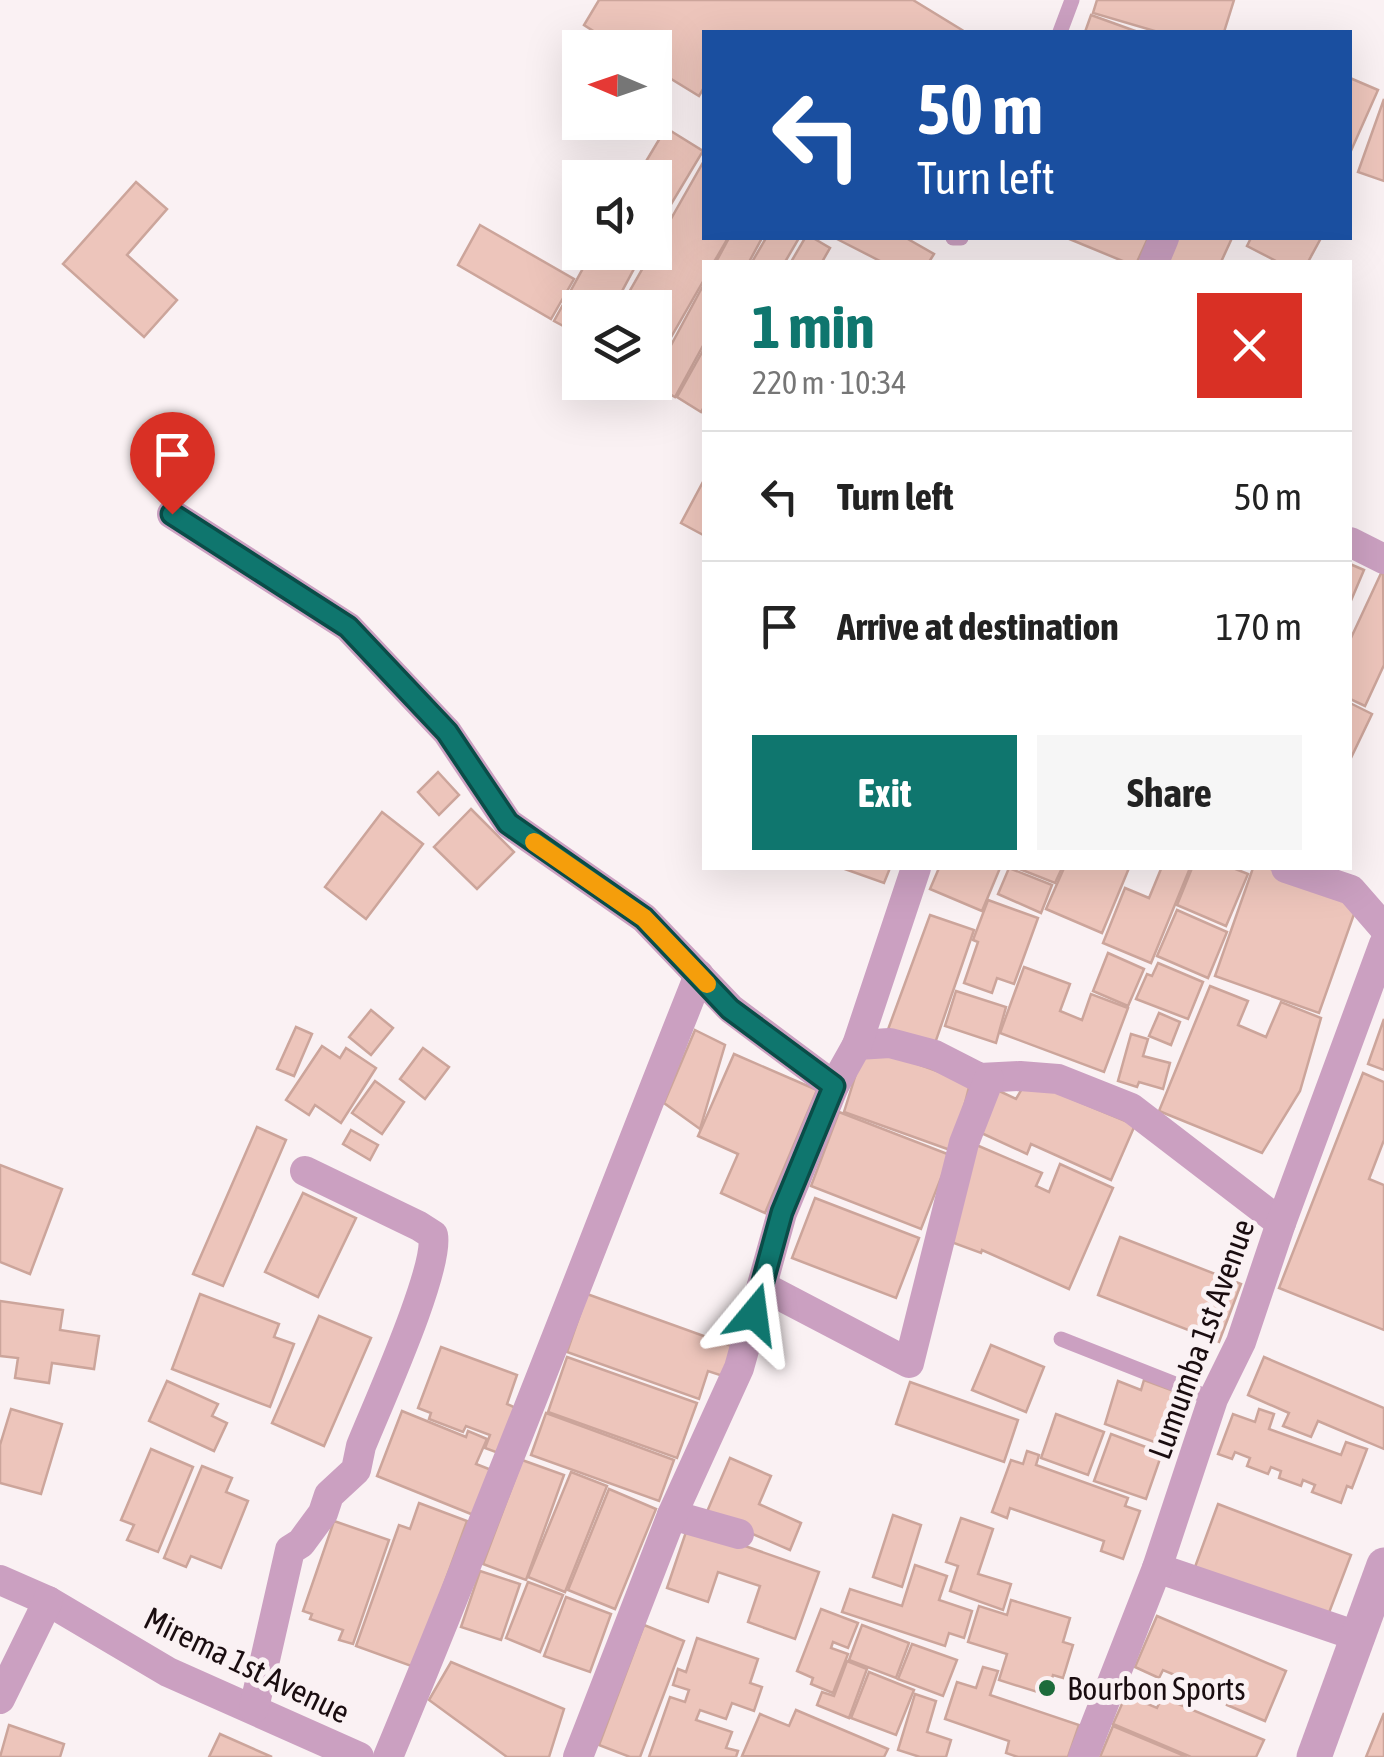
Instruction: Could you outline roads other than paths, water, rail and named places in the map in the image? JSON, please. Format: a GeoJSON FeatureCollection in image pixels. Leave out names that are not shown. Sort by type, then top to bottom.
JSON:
{"type":"FeatureCollection","features":[{"type":"Feature","properties":{"kind":"street"},"geometry":{"type":"LineString","coordinates":[[172,514],[348,627],[447,732],[508,823],[644,918],[730,1009],[834,1086]]}},
{"type":"Feature","properties":{"kind":"street"},"geometry":{"type":"LineString","coordinates":[[1352,543],[1384,559]]}},
{"type":"Feature","properties":{"kind":"street"},"geometry":{"type":"LineString","coordinates":[[578,1757],[672,1515],[738,1368],[782,1212],[834,1086],[857,1045],[915,870]]}},
{"type":"Feature","properties":{"kind":"street"},"geometry":{"type":"LineString","coordinates":[[1292,870],[1352,890],[1384,928]]}},
{"type":"Feature","properties":{"kind":"street","name":"Lumumba 1st Avenue"},"geometry":{"type":"LineString","coordinates":[[1084,1757],[1157,1568],[1213,1399],[1241,1342],[1280,1223],[1384,944]]}},
{"type":"Feature","properties":{"kind":"street"},"geometry":{"type":"LineString","coordinates":[[388,1757],[478,1541],[699,975]]}},
{"type":"Feature","properties":{"kind":"street"},"geometry":{"type":"LineString","coordinates":[[857,1045],[890,1043],[936,1055],[980,1078],[1058,1079],[1131,1108],[1280,1223]]}},
{"type":"Feature","properties":{"kind":"street"},"geometry":{"type":"LineString","coordinates":[[762,1286],[910,1363],[964,1143],[988,1078]]}},
{"type":"Feature","properties":{"kind":"street"},"geometry":{"type":"LineString","coordinates":[[254,1708],[290,1550],[301,1542],[323,1512],[329,1495],[356,1470],[361,1446],[425,1284],[436,1246],[433,1235],[419,1226],[305,1170]]}},
{"type":"Feature","properties":{"kind":"street"},"geometry":{"type":"LineString","coordinates":[[672,1515],[738,1534]]}},
{"type":"Feature","properties":{"kind":"street"},"geometry":{"type":"LineString","coordinates":[[1314,1757],[1384,1565]]}},
{"type":"Feature","properties":{"kind":"street"},"geometry":{"type":"LineString","coordinates":[[1157,1568],[1360,1637]]}},
{"type":"Feature","properties":{"kind":"street","name":"Mirema 1st Avenue"},"geometry":{"type":"LineString","coordinates":[[0,1580],[48,1601],[168,1672],[359,1757]]}},
{"type":"Feature","properties":{"kind":"street"},"geometry":{"type":"LineString","coordinates":[[0,1699],[48,1601]]}},
{"type":"Feature","properties":{"kind":"lane"},"geometry":{"type":"LineString","coordinates":[[1061,30],[1072,0]]}},
{"type":"Feature","properties":{"kind":"lane"},"geometry":{"type":"LineString","coordinates":[[1061,1339],[1213,1399]]}},
{"type":"Feature","properties":{"kind":"place","name":"Bourbon Sports"},"geometry":{"type":"Point","coordinates":[1047,1688]}}]}
